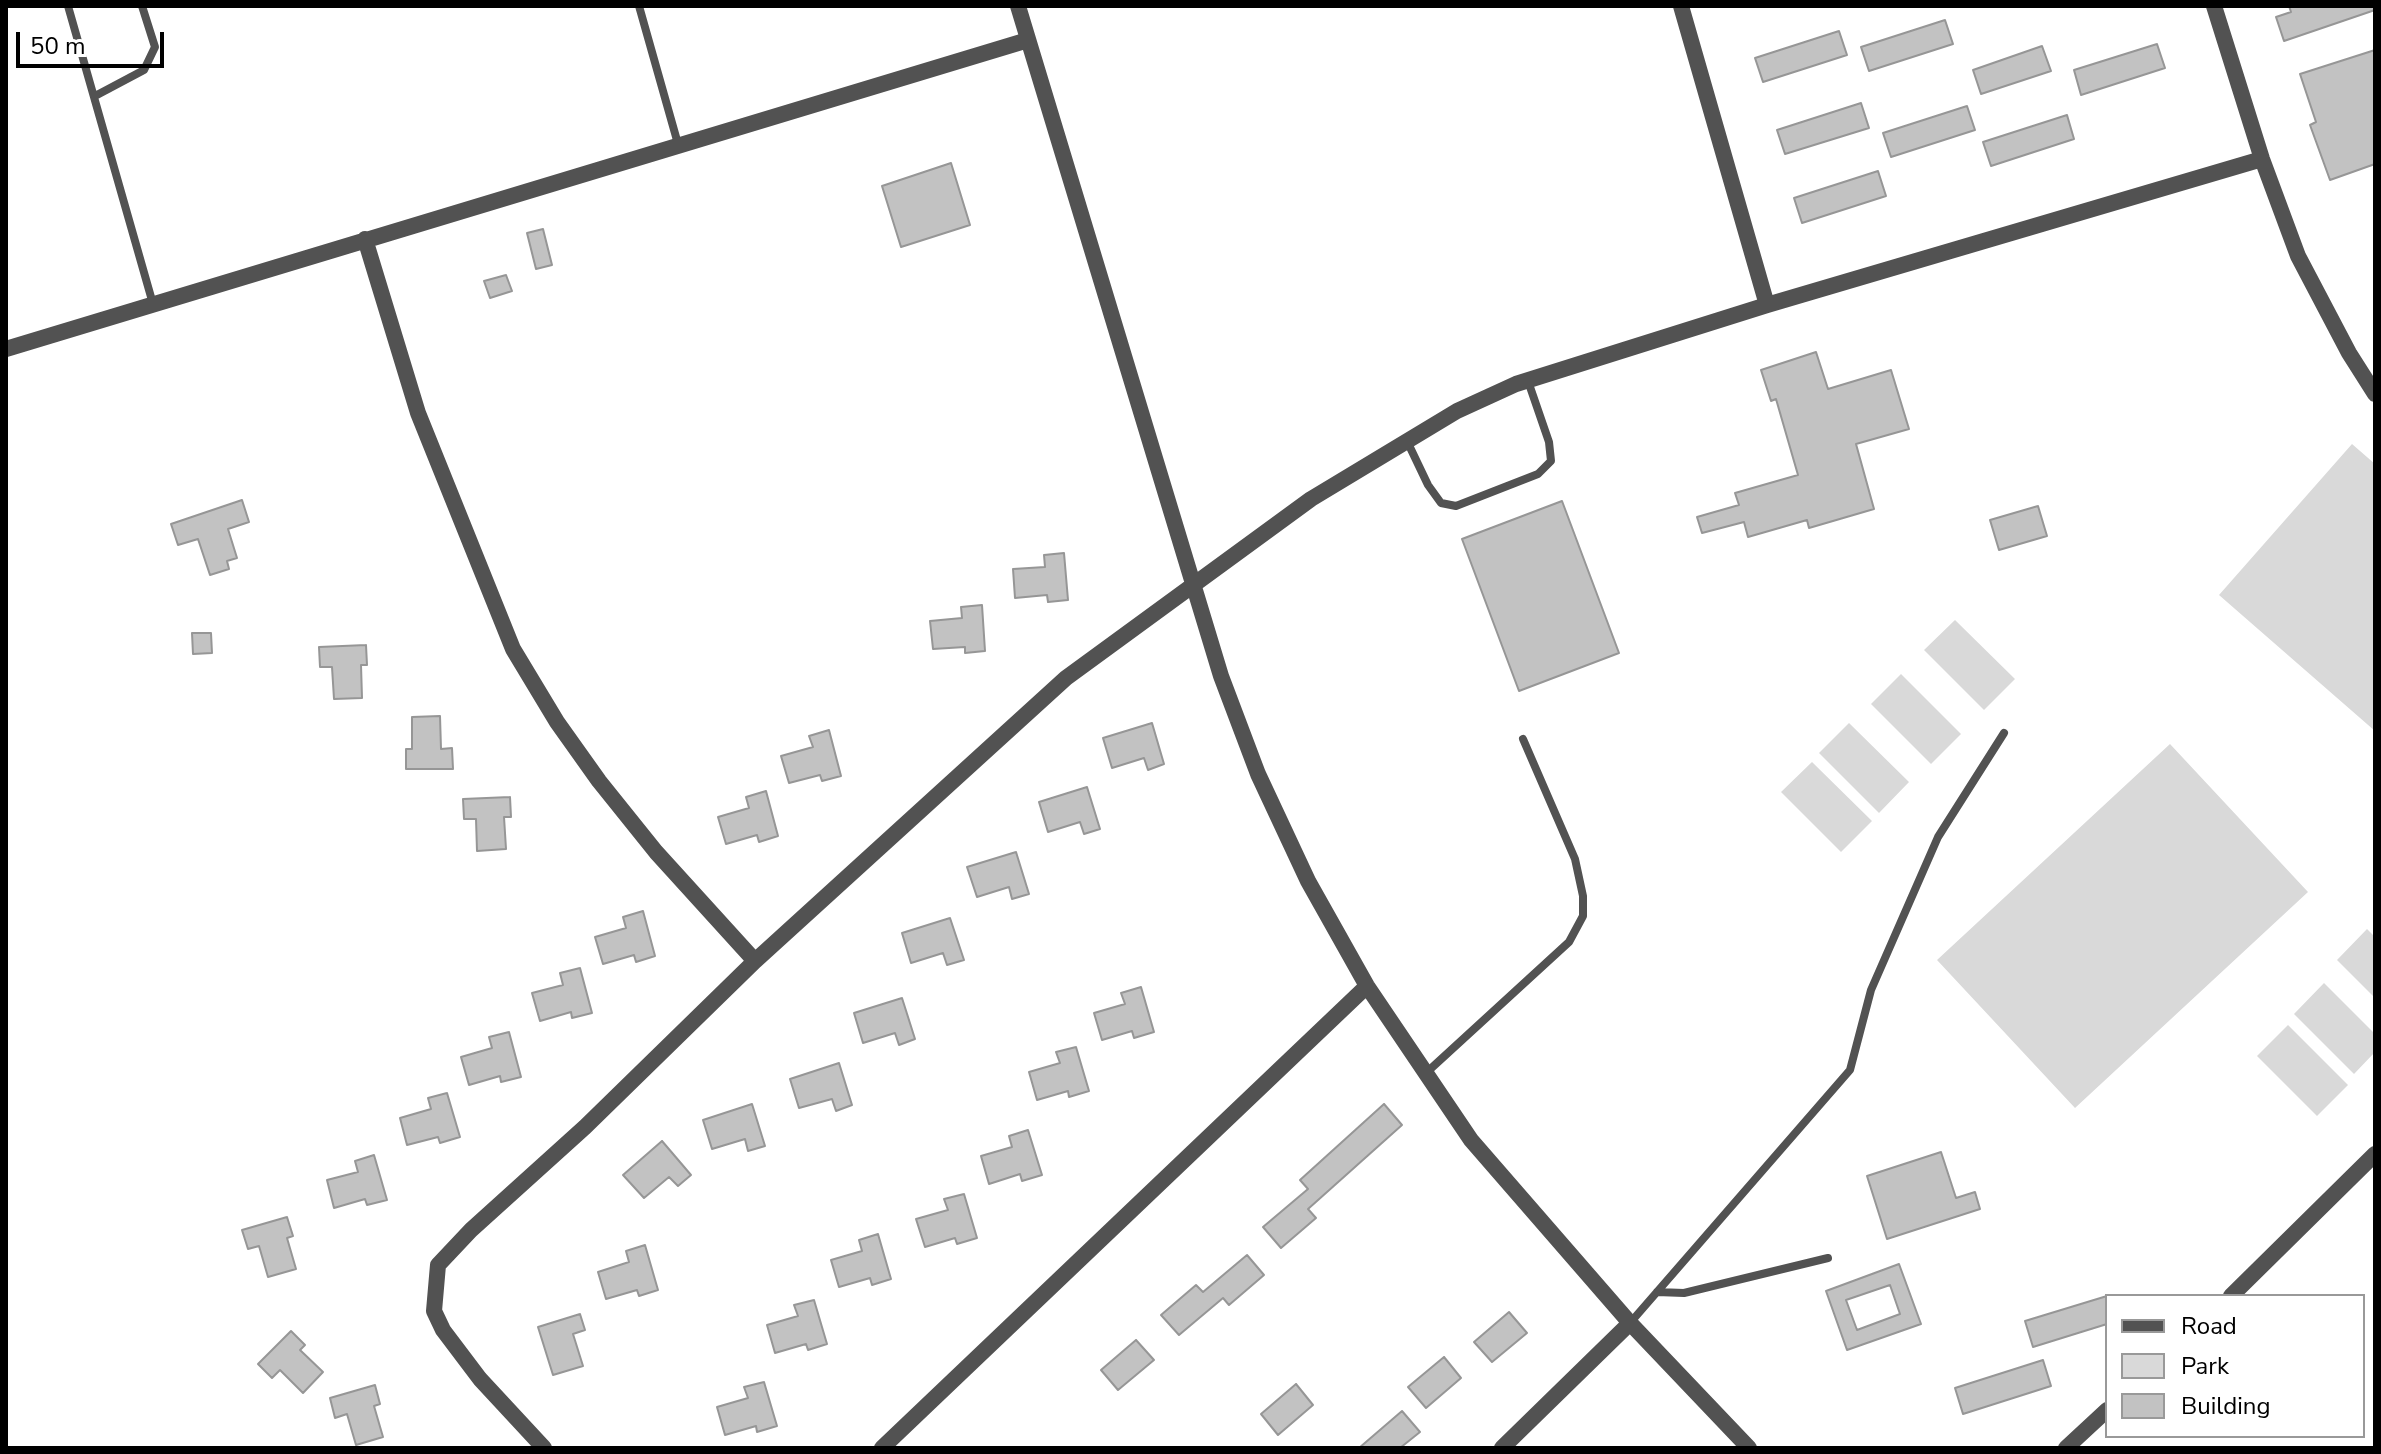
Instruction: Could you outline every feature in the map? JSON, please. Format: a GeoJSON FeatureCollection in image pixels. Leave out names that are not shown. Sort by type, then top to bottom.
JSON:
{"type":"FeatureCollection","features":[{"type":"Feature","properties":{"kind":"street"},"geometry":{"type":"LineString","coordinates":[[1018,6],[1221,676],[1258,774],[1308,881],[1367,986],[1471,1140],[1630,1323],[1749,1448]]}},
{"type":"Feature","properties":{"kind":"street"},"geometry":{"type":"LineString","coordinates":[[1681,6],[1767,305]]}},
{"type":"Feature","properties":{"kind":"street"},"geometry":{"type":"LineString","coordinates":[[2214,6],[2262,159],[2298,256],[2349,353],[2375,394]]}},
{"type":"Feature","properties":{"kind":"street"},"geometry":{"type":"LineString","coordinates":[[6,349],[1028,40]]}},
{"type":"Feature","properties":{"kind":"street"},"geometry":{"type":"LineString","coordinates":[[544,1448],[480,1379],[443,1330],[434,1311],[438,1265],[471,1230],[585,1127],[755,961],[1066,678],[1311,499],[1457,411],[1528,381],[1767,305],[2262,159]]}},
{"type":"Feature","properties":{"kind":"street"},"geometry":{"type":"LineString","coordinates":[[365,239],[418,413],[513,649],[557,722],[599,781],[656,852],[755,961]]}},
{"type":"Feature","properties":{"kind":"street"},"geometry":{"type":"LineString","coordinates":[[882,1448],[1084,1252],[1367,986]]}},
{"type":"Feature","properties":{"kind":"street"},"geometry":{"type":"LineString","coordinates":[[2233,1294],[2375,1154]]}},
{"type":"Feature","properties":{"kind":"street"},"geometry":{"type":"LineString","coordinates":[[1502,1448],[1630,1323]]}},
{"type":"Feature","properties":{"kind":"street"},"geometry":{"type":"LineString","coordinates":[[2066,1448],[2105,1412]]}},
{"type":"Feature","properties":{"kind":"lane"},"geometry":{"type":"LineString","coordinates":[[68,6],[153,304]]}},
{"type":"Feature","properties":{"kind":"lane"},"geometry":{"type":"LineString","coordinates":[[95,96],[144,70],[155,47],[142,6]]}},
{"type":"Feature","properties":{"kind":"lane"},"geometry":{"type":"LineString","coordinates":[[639,6],[678,144]]}},
{"type":"Feature","properties":{"kind":"lane"},"geometry":{"type":"LineString","coordinates":[[1407,440],[1428,485],[1441,503],[1456,506],[1538,474],[1551,461],[1549,442],[1528,381]]}},
{"type":"Feature","properties":{"kind":"lane"},"geometry":{"type":"LineString","coordinates":[[1630,1323],[1850,1070],[1871,990],[1938,837],[2004,733]]}},
{"type":"Feature","properties":{"kind":"lane"},"geometry":{"type":"LineString","coordinates":[[1426,1073],[1569,942],[1583,916],[1583,896],[1575,859],[1523,739]]}},
{"type":"Feature","properties":{"kind":"lane"},"geometry":{"type":"LineString","coordinates":[[1657,1292],[1684,1293],[1828,1258]]}},
{"type":"Feature","properties":{"kind":"green space"},"geometry":{"type":"Polygon","coordinates":[[[2352,444],[2375,464],[2375,731],[2219,595],[2352,444]]]}},
{"type":"Feature","properties":{"kind":"green space"},"geometry":{"type":"Polygon","coordinates":[[[1955,620],[2015,679],[1984,710],[1924,650],[1955,620]]]}},
{"type":"Feature","properties":{"kind":"green space"},"geometry":{"type":"Polygon","coordinates":[[[1901,674],[1961,734],[1931,764],[1871,704],[1901,674]]]}},
{"type":"Feature","properties":{"kind":"green space"},"geometry":{"type":"Polygon","coordinates":[[[1849,723],[1909,782],[1879,813],[1819,753],[1849,723]]]}},
{"type":"Feature","properties":{"kind":"green space"},"geometry":{"type":"Polygon","coordinates":[[[2170,744],[2308,892],[2075,1108],[1937,960],[2170,744]]]}},
{"type":"Feature","properties":{"kind":"green space"},"geometry":{"type":"Polygon","coordinates":[[[1812,762],[1872,821],[1841,852],[1781,792],[1812,762]]]}},
{"type":"Feature","properties":{"kind":"green space"},"geometry":{"type":"Polygon","coordinates":[[[2367,929],[2375,937],[2375,998],[2337,960],[2367,929]]]}},
{"type":"Feature","properties":{"kind":"green space"},"geometry":{"type":"Polygon","coordinates":[[[2324,983],[2375,1034],[2375,1052],[2354,1074],[2294,1014],[2324,983]]]}},
{"type":"Feature","properties":{"kind":"green space"},"geometry":{"type":"Polygon","coordinates":[[[2288,1025],[2348,1085],[2317,1116],[2257,1056],[2288,1025]]]}},
{"type":"Feature","properties":{"kind":"building"},"geometry":{"type":"Polygon","coordinates":[[[2289,6],[2375,6],[2375,10],[2284,41],[2276,17],[2291,12],[2289,6]]]}},
{"type":"Feature","properties":{"kind":"building"},"geometry":{"type":"Polygon","coordinates":[[[1945,20],[1953,44],[1869,71],[1861,47],[1945,20]]]}},
{"type":"Feature","properties":{"kind":"building"},"geometry":{"type":"Polygon","coordinates":[[[1839,31],[1847,55],[1763,82],[1755,58],[1839,31]]]}},
{"type":"Feature","properties":{"kind":"building"},"geometry":{"type":"Polygon","coordinates":[[[2157,44],[2165,68],[2081,95],[2074,70],[2157,44]]]}},
{"type":"Feature","properties":{"kind":"building"},"geometry":{"type":"Polygon","coordinates":[[[2042,46],[2051,71],[1981,94],[1973,70],[2042,46]]]}},
{"type":"Feature","properties":{"kind":"building"},"geometry":{"type":"Polygon","coordinates":[[[2375,50],[2375,164],[2330,180],[2310,125],[2316,122],[2300,74],[2375,50]]]}},
{"type":"Feature","properties":{"kind":"building"},"geometry":{"type":"Polygon","coordinates":[[[1861,103],[1869,128],[1785,154],[1777,130],[1861,103]]]}},
{"type":"Feature","properties":{"kind":"building"},"geometry":{"type":"Polygon","coordinates":[[[1967,106],[1975,130],[1891,157],[1883,133],[1967,106]]]}},
{"type":"Feature","properties":{"kind":"building"},"geometry":{"type":"Polygon","coordinates":[[[2067,115],[2074,139],[1991,166],[1983,142],[2067,115]]]}},
{"type":"Feature","properties":{"kind":"building"},"geometry":{"type":"Polygon","coordinates":[[[951,163],[970,225],[901,247],[882,186],[951,163]]]}},
{"type":"Feature","properties":{"kind":"building"},"geometry":{"type":"Polygon","coordinates":[[[1878,171],[1886,196],[1802,223],[1794,198],[1878,171]]]}},
{"type":"Feature","properties":{"kind":"building"},"geometry":{"type":"Polygon","coordinates":[[[543,229],[552,265],[536,269],[527,233],[543,229]]]}},
{"type":"Feature","properties":{"kind":"building"},"geometry":{"type":"Polygon","coordinates":[[[506,275],[512,291],[490,298],[484,281],[506,275]]]}},
{"type":"Feature","properties":{"kind":"building"},"geometry":{"type":"Polygon","coordinates":[[[1816,352],[1828,389],[1891,370],[1909,429],[1856,444],[1874,509],[1809,528],[1807,520],[1748,537],[1744,522],[1702,533],[1697,517],[1739,505],[1735,493],[1798,475],[1776,399],[1771,401],[1761,370],[1816,352]]]}},
{"type":"Feature","properties":{"kind":"building"},"geometry":{"type":"Polygon","coordinates":[[[242,500],[249,522],[228,529],[237,558],[227,561],[229,569],[210,575],[198,539],[178,545],[171,524],[242,500]]]}},
{"type":"Feature","properties":{"kind":"building"},"geometry":{"type":"Polygon","coordinates":[[[1562,501],[1619,653],[1519,691],[1462,539],[1562,501]]]}},
{"type":"Feature","properties":{"kind":"building"},"geometry":{"type":"Polygon","coordinates":[[[2038,506],[2047,536],[1999,550],[1990,520],[2038,506]]]}},
{"type":"Feature","properties":{"kind":"building"},"geometry":{"type":"Polygon","coordinates":[[[1064,553],[1068,600],[1048,602],[1047,595],[1015,598],[1013,569],[1045,567],[1044,555],[1064,553]]]}},
{"type":"Feature","properties":{"kind":"building"},"geometry":{"type":"Polygon","coordinates":[[[982,605],[985,651],[965,653],[965,647],[933,649],[930,621],[962,618],[961,607],[982,605]]]}},
{"type":"Feature","properties":{"kind":"building"},"geometry":{"type":"Polygon","coordinates":[[[192,633],[211,633],[212,653],[193,654],[192,633]]]}},
{"type":"Feature","properties":{"kind":"building"},"geometry":{"type":"Polygon","coordinates":[[[366,645],[367,665],[361,665],[362,698],[334,699],[332,667],[320,667],[319,647],[366,645]]]}},
{"type":"Feature","properties":{"kind":"building"},"geometry":{"type":"Polygon","coordinates":[[[440,716],[441,749],[452,748],[453,769],[406,769],[406,749],[412,749],[412,717],[440,716]]]}},
{"type":"Feature","properties":{"kind":"building"},"geometry":{"type":"Polygon","coordinates":[[[1152,723],[1164,764],[1148,770],[1144,758],[1112,768],[1103,738],[1152,723]]]}},
{"type":"Feature","properties":{"kind":"building"},"geometry":{"type":"Polygon","coordinates":[[[829,730],[841,776],[822,781],[820,775],[789,783],[781,756],[813,747],[809,736],[829,730]]]}},
{"type":"Feature","properties":{"kind":"building"},"geometry":{"type":"Polygon","coordinates":[[[1087,787],[1100,829],[1084,834],[1080,822],[1048,832],[1039,802],[1087,787]]]}},
{"type":"Feature","properties":{"kind":"building"},"geometry":{"type":"Polygon","coordinates":[[[766,791],[778,836],[759,842],[757,835],[726,844],[718,817],[749,808],[746,797],[766,791]]]}},
{"type":"Feature","properties":{"kind":"building"},"geometry":{"type":"Polygon","coordinates":[[[510,797],[511,817],[504,817],[506,849],[477,851],[476,819],[464,819],[463,799],[510,797]]]}},
{"type":"Feature","properties":{"kind":"building"},"geometry":{"type":"Polygon","coordinates":[[[1016,852],[1029,894],[1012,899],[1009,887],[977,897],[967,867],[1016,852]]]}},
{"type":"Feature","properties":{"kind":"building"},"geometry":{"type":"Polygon","coordinates":[[[643,911],[655,956],[636,962],[634,955],[603,964],[595,937],[626,928],[623,917],[643,911]]]}},
{"type":"Feature","properties":{"kind":"building"},"geometry":{"type":"Polygon","coordinates":[[[950,918],[964,960],[947,965],[943,953],[911,963],[902,933],[950,918]]]}},
{"type":"Feature","properties":{"kind":"building"},"geometry":{"type":"Polygon","coordinates":[[[580,968],[592,1013],[572,1018],[571,1012],[540,1021],[532,993],[563,985],[560,973],[580,968]]]}},
{"type":"Feature","properties":{"kind":"building"},"geometry":{"type":"Polygon","coordinates":[[[1141,987],[1154,1032],[1134,1038],[1132,1031],[1102,1040],[1094,1013],[1125,1004],[1121,993],[1141,987]]]}},
{"type":"Feature","properties":{"kind":"building"},"geometry":{"type":"Polygon","coordinates":[[[902,998],[915,1039],[899,1045],[895,1033],[863,1043],[854,1013],[902,998]]]}},
{"type":"Feature","properties":{"kind":"building"},"geometry":{"type":"Polygon","coordinates":[[[509,1032],[521,1077],[501,1082],[500,1076],[469,1085],[461,1057],[492,1048],[489,1037],[509,1032]]]}},
{"type":"Feature","properties":{"kind":"building"},"geometry":{"type":"Polygon","coordinates":[[[1076,1047],[1089,1091],[1069,1097],[1068,1091],[1037,1100],[1029,1072],[1060,1063],[1056,1052],[1076,1047]]]}},
{"type":"Feature","properties":{"kind":"building"},"geometry":{"type":"Polygon","coordinates":[[[839,1063],[852,1105],[836,1111],[832,1099],[799,1108],[790,1079],[839,1063]]]}},
{"type":"Feature","properties":{"kind":"building"},"geometry":{"type":"Polygon","coordinates":[[[447,1093],[460,1137],[440,1143],[438,1137],[407,1145],[400,1118],[431,1109],[428,1098],[447,1093]]]}},
{"type":"Feature","properties":{"kind":"building"},"geometry":{"type":"Polygon","coordinates":[[[752,1104],[765,1146],[748,1151],[745,1139],[712,1149],[703,1120],[752,1104]]]}},
{"type":"Feature","properties":{"kind":"building"},"geometry":{"type":"Polygon","coordinates":[[[1384,1104],[1402,1125],[1308,1209],[1316,1218],[1281,1248],[1263,1227],[1308,1189],[1300,1180],[1384,1104]]]}},
{"type":"Feature","properties":{"kind":"building"},"geometry":{"type":"Polygon","coordinates":[[[1028,1130],[1042,1175],[1022,1181],[1020,1174],[989,1184],[981,1156],[1012,1147],[1009,1136],[1028,1130]]]}},
{"type":"Feature","properties":{"kind":"building"},"geometry":{"type":"Polygon","coordinates":[[[662,1141],[691,1175],[678,1186],[669,1177],[644,1198],[623,1175],[662,1141]]]}},
{"type":"Feature","properties":{"kind":"building"},"geometry":{"type":"Polygon","coordinates":[[[1941,1152],[1956,1198],[1975,1192],[1980,1209],[1887,1239],[1867,1176],[1941,1152]]]}},
{"type":"Feature","properties":{"kind":"building"},"geometry":{"type":"Polygon","coordinates":[[[374,1155],[387,1200],[367,1205],[365,1199],[334,1208],[327,1180],[358,1172],[355,1161],[374,1155]]]}},
{"type":"Feature","properties":{"kind":"building"},"geometry":{"type":"Polygon","coordinates":[[[964,1194],[977,1238],[957,1244],[955,1238],[925,1247],[916,1219],[948,1210],[944,1199],[964,1194]]]}},
{"type":"Feature","properties":{"kind":"building"},"geometry":{"type":"Polygon","coordinates":[[[287,1217],[293,1236],[287,1238],[296,1269],[268,1277],[259,1246],[248,1249],[242,1230],[287,1217]]]}},
{"type":"Feature","properties":{"kind":"building"},"geometry":{"type":"Polygon","coordinates":[[[878,1234],[891,1279],[872,1285],[870,1278],[839,1287],[831,1260],[862,1251],[859,1240],[878,1234]]]}},
{"type":"Feature","properties":{"kind":"building"},"geometry":{"type":"Polygon","coordinates":[[[645,1245],[658,1290],[639,1296],[637,1290],[606,1299],[598,1272],[629,1262],[626,1251],[645,1245]]]}},
{"type":"Feature","properties":{"kind":"building"},"geometry":{"type":"Polygon","coordinates":[[[1247,1255],[1264,1275],[1229,1305],[1223,1298],[1179,1335],[1161,1315],[1196,1285],[1203,1292],[1247,1255]]]}},
{"type":"Feature","properties":{"kind":"building"},"geometry":{"type":"Polygon","coordinates":[[[1899,1264],[1921,1324],[1847,1350],[1826,1291],[1899,1264]],[[1890,1285],[1846,1300],[1857,1330],[1900,1314],[1890,1285]]]}},
{"type":"Feature","properties":{"kind":"building"},"geometry":{"type":"Polygon","coordinates":[[[2105,1297],[2105,1325],[2033,1347],[2025,1321],[2105,1297]]]}},
{"type":"Feature","properties":{"kind":"building"},"geometry":{"type":"Polygon","coordinates":[[[814,1300],[827,1344],[808,1350],[806,1344],[775,1353],[767,1325],[798,1316],[794,1305],[814,1300]]]}},
{"type":"Feature","properties":{"kind":"building"},"geometry":{"type":"Polygon","coordinates":[[[1509,1312],[1527,1333],[1492,1362],[1474,1342],[1509,1312]]]}},
{"type":"Feature","properties":{"kind":"building"},"geometry":{"type":"Polygon","coordinates":[[[580,1314],[585,1330],[573,1334],[583,1366],[553,1375],[538,1327],[580,1314]]]}},
{"type":"Feature","properties":{"kind":"building"},"geometry":{"type":"Polygon","coordinates":[[[291,1331],[305,1345],[300,1350],[323,1372],[303,1393],[280,1370],[272,1378],[258,1364],[291,1331]]]}},
{"type":"Feature","properties":{"kind":"building"},"geometry":{"type":"Polygon","coordinates":[[[1136,1340],[1154,1360],[1118,1390],[1101,1370],[1136,1340]]]}},
{"type":"Feature","properties":{"kind":"building"},"geometry":{"type":"Polygon","coordinates":[[[1444,1357],[1461,1378],[1426,1408],[1408,1387],[1444,1357]]]}},
{"type":"Feature","properties":{"kind":"building"},"geometry":{"type":"Polygon","coordinates":[[[2043,1360],[2051,1386],[1963,1414],[1955,1388],[2043,1360]]]}},
{"type":"Feature","properties":{"kind":"building"},"geometry":{"type":"Polygon","coordinates":[[[764,1382],[777,1426],[757,1432],[756,1426],[725,1435],[717,1407],[748,1398],[744,1387],[764,1382]]]}},
{"type":"Feature","properties":{"kind":"building"},"geometry":{"type":"Polygon","coordinates":[[[1296,1384],[1313,1405],[1278,1435],[1261,1414],[1296,1384]]]}},
{"type":"Feature","properties":{"kind":"building"},"geometry":{"type":"Polygon","coordinates":[[[375,1385],[380,1404],[374,1406],[383,1437],[356,1445],[347,1414],[335,1418],[330,1398],[375,1385]]]}},
{"type":"Feature","properties":{"kind":"building"},"geometry":{"type":"Polygon","coordinates":[[[1402,1411],[1420,1432],[1400,1448],[1359,1448],[1402,1411]]]}}]}
